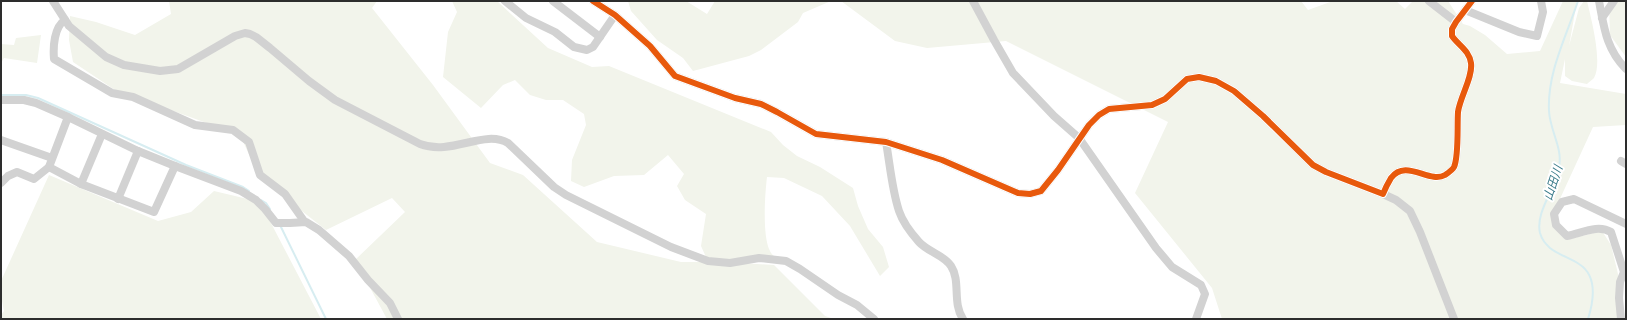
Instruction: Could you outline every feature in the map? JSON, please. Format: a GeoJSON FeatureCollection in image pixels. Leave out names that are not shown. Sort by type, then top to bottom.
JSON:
{"type":"FeatureCollection","features":[{"type":"Feature","properties":{"kind":"street"},"geometry":{"type":"LineString","coordinates":[[53,1],[69,26],[112,60],[124,66],[160,71],[182,68],[234,36],[245,33],[250,34],[270,48],[319,89],[344,106],[420,144],[429,147],[446,148],[489,138],[502,140],[508,143],[554,187],[566,195],[671,247],[708,261],[730,263],[759,258],[786,261],[838,295],[857,305],[874,319]]}},
{"type":"Feature","properties":{"kind":"street"},"geometry":{"type":"LineString","coordinates":[[505,1],[526,18],[555,32],[576,49],[589,50],[615,15]]}},
{"type":"Feature","properties":{"kind":"street"},"geometry":{"type":"LineString","coordinates":[[553,1],[600,37]]}},
{"type":"Feature","properties":{"kind":"street"},"geometry":{"type":"LineString","coordinates":[[593,1],[615,15],[650,46],[675,76],[735,98],[761,104],[816,134],[886,142],[942,160],[1018,193],[1030,194],[1041,190],[1058,170],[1089,125],[1099,115],[1109,109],[1139,108],[1152,105],[1165,98],[1187,79],[1199,77],[1216,81],[1234,91],[1263,116],[1313,165],[1326,172],[1396,200],[1410,211],[1420,232],[1454,319]]}},
{"type":"Feature","properties":{"kind":"street"},"geometry":{"type":"LineString","coordinates":[[973,1],[1014,73],[1049,111],[1079,138],[1156,248],[1172,267],[1194,280],[1204,290],[1204,300],[1196,319]]}},
{"type":"Feature","properties":{"kind":"street"},"geometry":{"type":"LineString","coordinates":[[1429,1],[1456,22]]}},
{"type":"Feature","properties":{"kind":"street"},"geometry":{"type":"LineString","coordinates":[[1382,194],[1392,177],[1400,172],[1410,170],[1437,178],[1445,175],[1454,168],[1459,104],[1470,75],[1471,65],[1468,53],[1452,36],[1452,29],[1472,1]]}},
{"type":"Feature","properties":{"kind":"street"},"geometry":{"type":"LineString","coordinates":[[1465,10],[1519,32],[1537,36],[1543,12],[1541,1]]}},
{"type":"Feature","properties":{"kind":"street"},"geometry":{"type":"LineString","coordinates":[[1599,1],[1608,43],[1616,59],[1626,69]]}},
{"type":"Feature","properties":{"kind":"street"},"geometry":{"type":"LineString","coordinates":[[1602,18],[1614,1]]}},
{"type":"Feature","properties":{"kind":"street"},"geometry":{"type":"LineString","coordinates":[[65,20],[59,25],[57,30],[54,59],[112,92],[133,98],[195,125],[233,130],[249,142],[260,175],[285,194],[304,221],[319,230],[349,256],[368,280],[390,303],[398,319]]}},
{"type":"Feature","properties":{"kind":"street"},"geometry":{"type":"LineString","coordinates":[[1,100],[24,100],[36,103],[138,151],[241,191],[256,200],[276,223],[304,221]]}},
{"type":"Feature","properties":{"kind":"street"},"geometry":{"type":"LineString","coordinates":[[1,183],[8,176],[17,172],[34,179],[49,167],[68,117]]}},
{"type":"Feature","properties":{"kind":"street"},"geometry":{"type":"LineString","coordinates":[[81,184],[102,134]]}},
{"type":"Feature","properties":{"kind":"street"},"geometry":{"type":"LineString","coordinates":[[1,140],[52,158]]}},
{"type":"Feature","properties":{"kind":"street"},"geometry":{"type":"LineString","coordinates":[[886,142],[899,212],[906,226],[920,244],[951,265],[955,279],[956,300],[963,319]]}},
{"type":"Feature","properties":{"kind":"street"},"geometry":{"type":"LineString","coordinates":[[118,199],[138,151]]}},
{"type":"Feature","properties":{"kind":"street"},"geometry":{"type":"LineString","coordinates":[[49,167],[81,184],[154,212],[175,166]]}},
{"type":"Feature","properties":{"kind":"street"},"geometry":{"type":"LineString","coordinates":[[1612,232],[1623,222],[1574,199],[1562,202],[1554,214],[1556,225],[1567,236],[1605,228],[1612,232],[1624,272],[1620,282],[1619,298],[1622,319]]}},
{"type":"Feature","properties":{"kind":"shaded area"},"geometry":{"type":"Polygon","coordinates":[[[169,1],[377,1],[372,8],[433,85],[490,163],[523,175],[597,242],[681,262],[722,262],[706,257],[701,246],[706,214],[685,200],[677,186],[684,174],[668,155],[644,175],[614,176],[584,187],[571,181],[572,160],[586,125],[584,114],[563,100],[546,100],[530,95],[515,80],[503,85],[481,108],[443,77],[448,32],[457,12],[452,1],[497,1],[548,48],[592,67],[609,66],[771,132],[783,145],[797,156],[820,167],[853,188],[858,206],[868,229],[883,247],[889,267],[880,276],[850,226],[822,196],[784,178],[767,177],[765,225],[767,244],[773,256],[778,260],[726,262],[774,265],[825,316],[834,319],[387,319],[355,260],[405,212],[392,198],[326,230],[260,178],[240,135],[115,90],[73,62],[69,40],[70,16],[96,22],[135,35],[171,14],[169,1]]]}},
{"type":"Feature","properties":{"kind":"shaded area"},"geometry":{"type":"Polygon","coordinates":[[[628,1],[686,1],[707,14],[715,1],[831,1],[803,13],[798,22],[761,50],[749,56],[693,71],[683,58],[657,40],[631,11],[628,1]]]}},
{"type":"Feature","properties":{"kind":"shaded area"},"geometry":{"type":"Polygon","coordinates":[[[841,1],[1301,1],[1308,10],[1333,1],[1396,1],[1405,9],[1413,1],[1448,1],[1463,24],[1470,26],[1485,35],[1507,54],[1540,51],[1563,1],[1577,1],[1569,46],[1579,8],[1584,1],[1587,1],[1597,51],[1596,71],[1594,78],[1587,84],[1572,81],[1565,76],[1565,59],[1560,83],[1626,94],[1626,125],[1593,127],[1553,214],[1566,240],[1602,231],[1611,245],[1618,274],[1621,319],[1222,319],[1212,288],[1135,193],[1168,122],[1006,41],[927,48],[895,41],[841,1]]]}},
{"type":"Feature","properties":{"kind":"shaded area"},"geometry":{"type":"Polygon","coordinates":[[[1609,1],[1626,1],[1626,57],[1610,35],[1609,1]]]}},
{"type":"Feature","properties":{"kind":"shaded area"},"geometry":{"type":"Polygon","coordinates":[[[41,35],[37,63],[4,58],[1,63],[1,44],[14,45],[16,38],[41,35]]]}},
{"type":"Feature","properties":{"kind":"shaded area"},"geometry":{"type":"Polygon","coordinates":[[[49,175],[158,221],[191,212],[214,191],[260,202],[321,319],[1,319],[1,315],[4,311],[1,296],[1,281],[49,175]]]}},
{"type":"Feature","properties":{"kind":"waterway","name":"山田川"},"geometry":{"type":"LineString","coordinates":[[1578,1],[1558,55],[1551,83],[1549,111],[1560,160],[1557,175],[1543,208],[1539,225],[1540,233],[1545,243],[1557,253],[1579,264],[1589,275],[1592,282],[1593,296],[1588,319]]}},
{"type":"Feature","properties":{"kind":"waterway"},"geometry":{"type":"LineString","coordinates":[[1,95],[26,95],[38,98],[186,165],[243,187],[249,191]]}},
{"type":"Feature","properties":{"kind":"waterway"},"geometry":{"type":"LineString","coordinates":[[261,200],[266,203],[270,209]]}},
{"type":"Feature","properties":{"kind":"waterway"},"geometry":{"type":"LineString","coordinates":[[280,225],[326,319]]}},
{"type":"Feature","properties":{"kind":"cycle path"},"geometry":{"type":"LineString","coordinates":[[593,1],[615,15],[650,46],[675,76],[735,98],[761,104],[816,134],[886,142],[942,160],[1018,193],[1030,194],[1041,191],[1058,170],[1089,125],[1099,115],[1109,109],[1152,105],[1165,99],[1187,79],[1199,77],[1216,81],[1234,91],[1263,116],[1313,165],[1326,172],[1383,194],[1391,178],[1397,172],[1404,170],[1439,177],[1445,175],[1453,168],[1456,162],[1458,112],[1471,69],[1470,59],[1463,48],[1452,36],[1452,29],[1472,1]]}}]}
